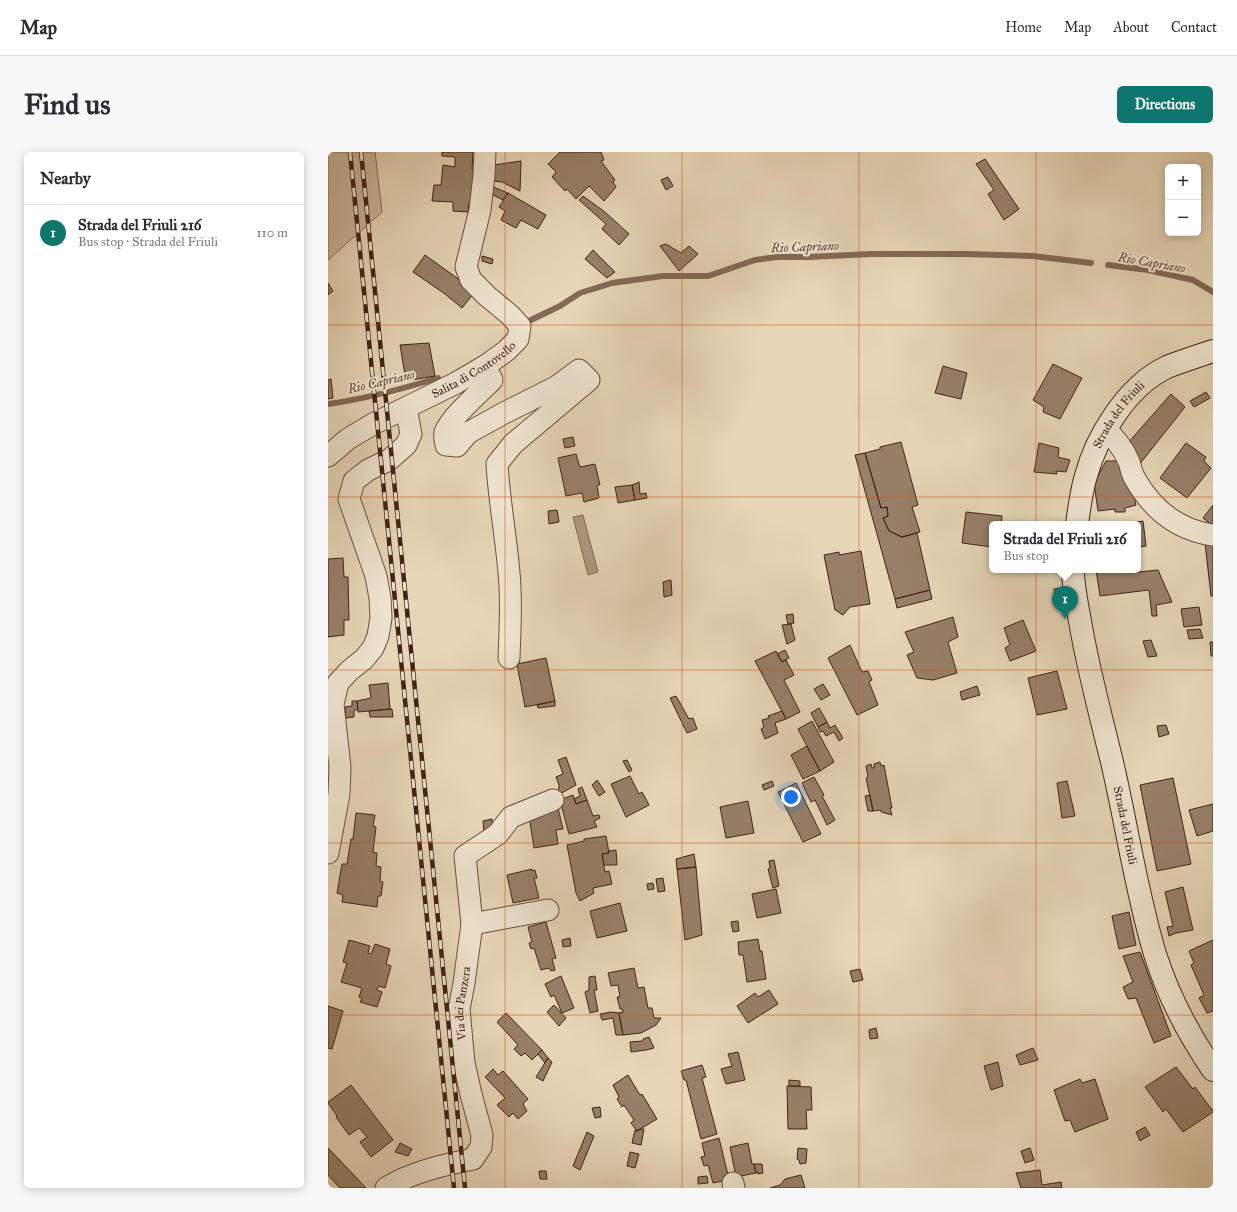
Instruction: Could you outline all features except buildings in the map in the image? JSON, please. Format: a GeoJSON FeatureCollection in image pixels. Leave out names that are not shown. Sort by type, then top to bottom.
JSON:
{"type":"FeatureCollection","features":[{"type":"Feature","properties":{"kind":"main road","name":"Strada del Friuli"},"geometry":{"type":"LineString","coordinates":[[1078,521],[1085,479],[1093,455],[1118,410],[1139,385],[1166,368],[1213,351]]}},
{"type":"Feature","properties":{"kind":"main road","name":"Strada del Friuli"},"geometry":{"type":"LineString","coordinates":[[1073,573],[1076,600],[1086,652],[1115,775],[1140,896],[1156,955],[1171,995],[1186,1026],[1213,1070]]}},
{"type":"Feature","properties":{"kind":"street","name":"Salita di Contovello"},"geometry":{"type":"LineString","coordinates":[[328,456],[348,439],[373,424],[485,366],[506,351],[518,339],[520,326],[471,280],[466,267],[480,210],[485,152]]}},
{"type":"Feature","properties":{"kind":"street"},"geometry":{"type":"LineString","coordinates":[[485,366],[492,380],[452,421],[445,434],[446,445],[457,446],[468,433],[556,386],[579,370],[589,380],[513,444],[497,464],[498,487],[510,581],[511,612],[509,658]]}},
{"type":"Feature","properties":{"kind":"street"},"geometry":{"type":"LineString","coordinates":[[328,853],[339,794],[340,767],[333,704],[338,683],[348,671],[364,659],[373,648],[378,636],[381,618],[380,598],[376,576],[349,499],[354,481],[368,470],[389,460],[406,445],[411,434],[406,408]]}},
{"type":"Feature","properties":{"kind":"street"},"geometry":{"type":"LineString","coordinates":[[1106,430],[1117,441],[1129,462],[1132,475],[1142,490],[1164,515],[1180,526],[1213,535]]}},
{"type":"Feature","properties":{"kind":"street","name":"Via dei Panzera"},"geometry":{"type":"LineString","coordinates":[[386,1188],[406,1178],[440,1166],[473,1159],[481,1147],[482,1135],[464,1063],[459,1009],[472,924],[465,856],[498,834],[511,817],[552,800]]}},
{"type":"Feature","properties":{"kind":"street"},"geometry":{"type":"LineString","coordinates":[[472,924],[548,910]]}},
{"type":"Feature","properties":{"kind":"shaded area"},"geometry":{"type":"Polygon","coordinates":[[[328,152],[375,152],[382,212],[328,260],[328,152]]]}},
{"type":"Feature","properties":{"kind":"shaded area"},"geometry":{"type":"Polygon","coordinates":[[[583,515],[598,572],[588,575],[573,517],[583,515]]]}},
{"type":"Feature","properties":{"kind":"waterway","name":"Rio Capriano"},"geometry":{"type":"LineString","coordinates":[[531,320],[560,306],[580,293],[612,283],[663,276],[708,276],[755,260],[777,257],[871,254],[966,254],[1033,256],[1091,263]]}},
{"type":"Feature","properties":{"kind":"waterway","name":"Rio Capriano"},"geometry":{"type":"LineString","coordinates":[[1108,265],[1148,270],[1193,280],[1213,292]]}},
{"type":"Feature","properties":{"kind":"waterway","name":"Rio Capriano"},"geometry":{"type":"LineString","coordinates":[[328,404],[384,393],[438,378]]}},
{"type":"Feature","properties":{"kind":"railway"},"geometry":{"type":"LineString","coordinates":[[350,152],[454,1188]]}},
{"type":"Feature","properties":{"kind":"railway"},"geometry":{"type":"LineString","coordinates":[[361,152],[465,1188]]}},
{"type":"Feature","properties":{"kind":"place","name":"Strada del Friuli 216"},"geometry":{"type":"Point","coordinates":[1065,619]}}]}
